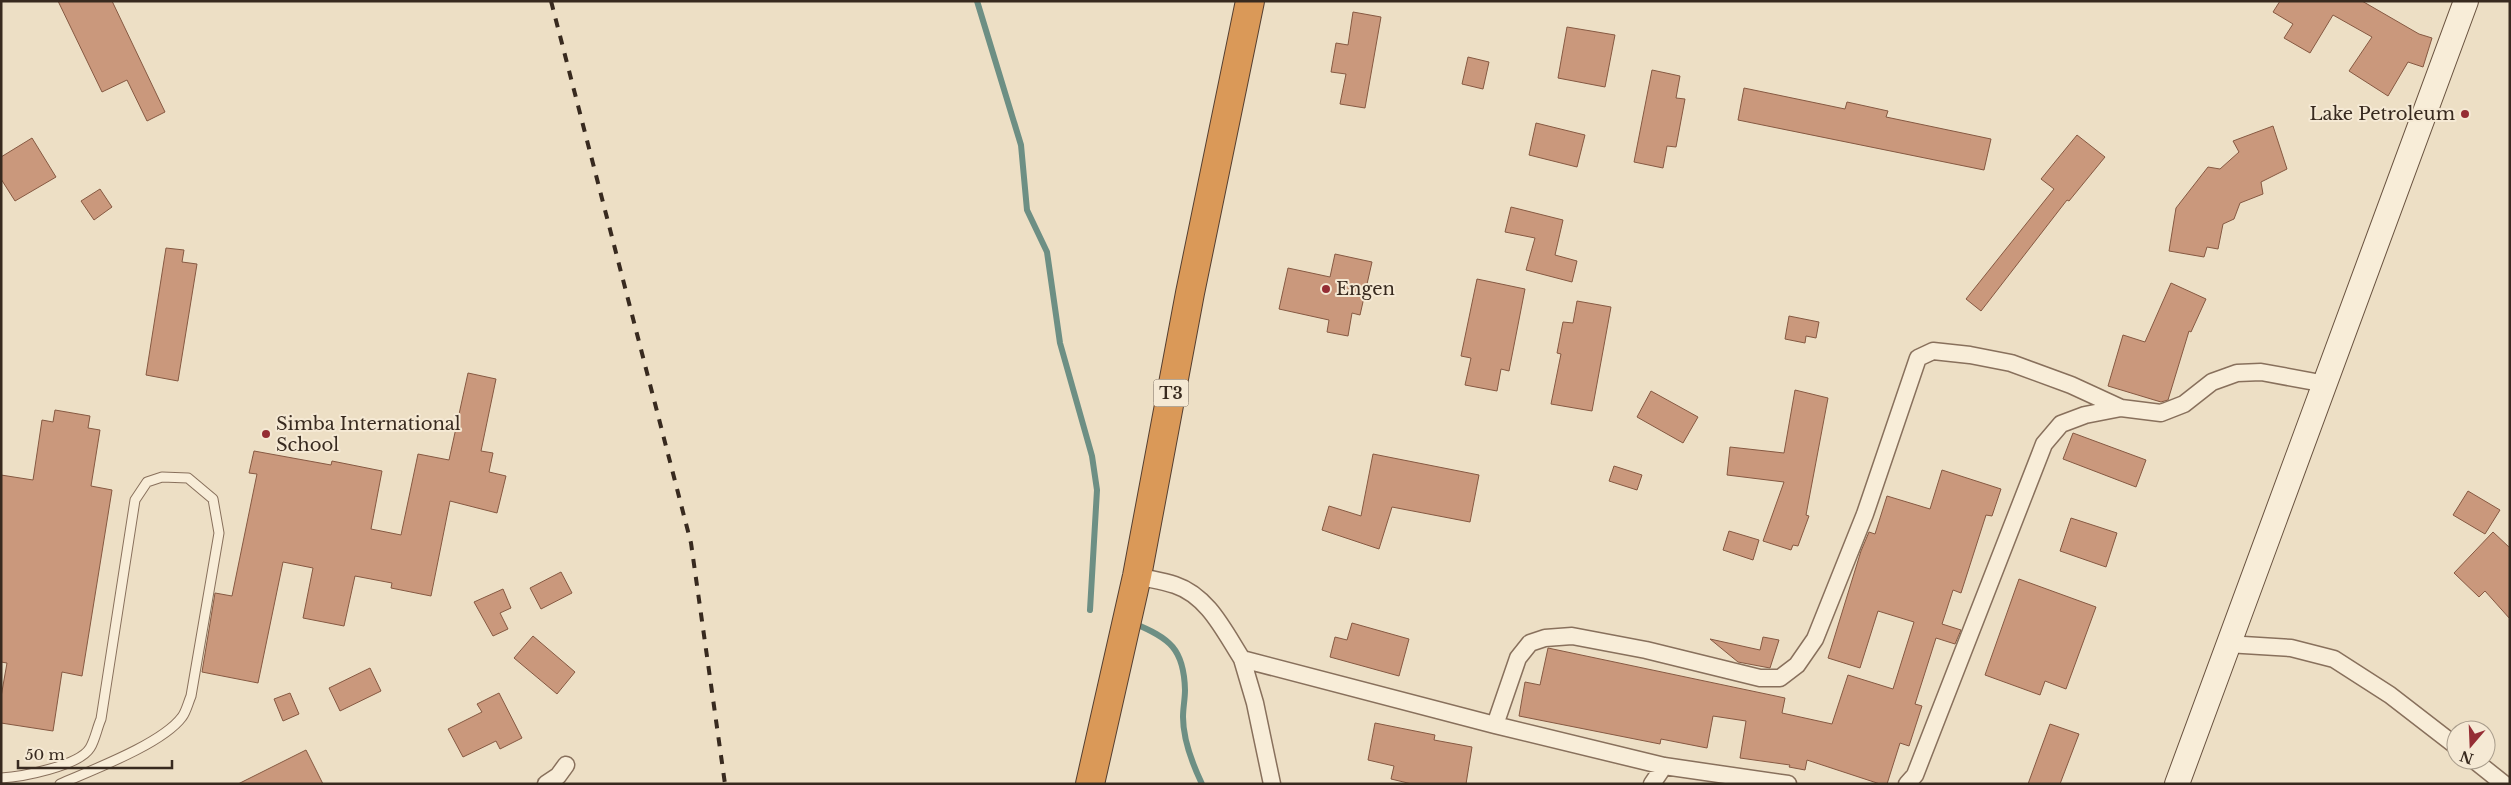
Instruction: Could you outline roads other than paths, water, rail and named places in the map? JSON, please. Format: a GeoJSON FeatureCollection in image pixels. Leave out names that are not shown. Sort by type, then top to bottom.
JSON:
{"type":"FeatureCollection","features":[{"type":"Feature","properties":{"kind":"highway","name":"T3"},"geometry":{"type":"LineString","coordinates":[[1090,784],[1137,576],[1190,293],[1250,1]]}},
{"type":"Feature","properties":{"kind":"street"},"geometry":{"type":"LineString","coordinates":[[2177,784],[2227,644],[2326,384],[2466,1]]}},
{"type":"Feature","properties":{"kind":"street"},"geometry":{"type":"LineString","coordinates":[[1495,725],[1518,658],[1530,643],[1545,638],[1572,636],[1646,650],[1760,678],[1780,678],[1797,665],[1815,639],[1865,514],[1918,358],[1933,351],[1970,355],[2011,364],[2071,385],[2120,408],[2161,413],[2184,404],[2212,382],[2237,373],[2261,372],[2326,384]]}},
{"type":"Feature","properties":{"kind":"street"},"geometry":{"type":"LineString","coordinates":[[1907,784],[1915,775],[2044,444],[2061,424],[2085,415],[2120,408]]}},
{"type":"Feature","properties":{"kind":"street"},"geometry":{"type":"LineString","coordinates":[[1137,576],[1176,586],[1198,597],[1216,619],[1242,659],[1255,702],[1272,784]]}},
{"type":"Feature","properties":{"kind":"street"},"geometry":{"type":"LineString","coordinates":[[2227,644],[2291,648],[2334,658],[2390,695],[2446,738]]}},
{"type":"Feature","properties":{"kind":"street"},"geometry":{"type":"LineString","coordinates":[[1242,659],[1495,725],[1664,766],[1788,784]]}},
{"type":"Feature","properties":{"kind":"street"},"geometry":{"type":"LineString","coordinates":[[546,784],[558,776],[566,765]]}},
{"type":"Feature","properties":{"kind":"street"},"geometry":{"type":"LineString","coordinates":[[1652,784],[1664,766]]}},
{"type":"Feature","properties":{"kind":"street"},"geometry":{"type":"LineString","coordinates":[[2486,770],[2504,784]]}},
{"type":"Feature","properties":{"kind":"lane"},"geometry":{"type":"LineString","coordinates":[[1,778],[19,777],[65,765],[89,750],[101,718],[135,500],[147,482],[162,477],[188,478],[213,499],[219,533],[191,696],[182,717],[165,733],[60,784]]}},
{"type":"Feature","properties":{"kind":"waterway"},"geometry":{"type":"LineString","coordinates":[[977,1],[1021,145],[1027,210],[1047,252],[1060,343],[1092,456],[1097,490],[1090,610]]}},
{"type":"Feature","properties":{"kind":"waterway"},"geometry":{"type":"LineString","coordinates":[[1133,623],[1157,634],[1165,640],[1178,655],[1182,664],[1185,690],[1183,717],[1186,743],[1202,784]]}},
{"type":"Feature","properties":{"kind":"railway"},"geometry":{"type":"LineString","coordinates":[[551,1],[691,543],[725,784]]}},
{"type":"Feature","properties":{"kind":"place","name":"Lake Petroleum"},"geometry":{"type":"Point","coordinates":[2465,114]}},
{"type":"Feature","properties":{"kind":"place","name":"Engen"},"geometry":{"type":"Point","coordinates":[1326,289]}},
{"type":"Feature","properties":{"kind":"place","name":"Simba International School"},"geometry":{"type":"Point","coordinates":[266,434]}}]}
